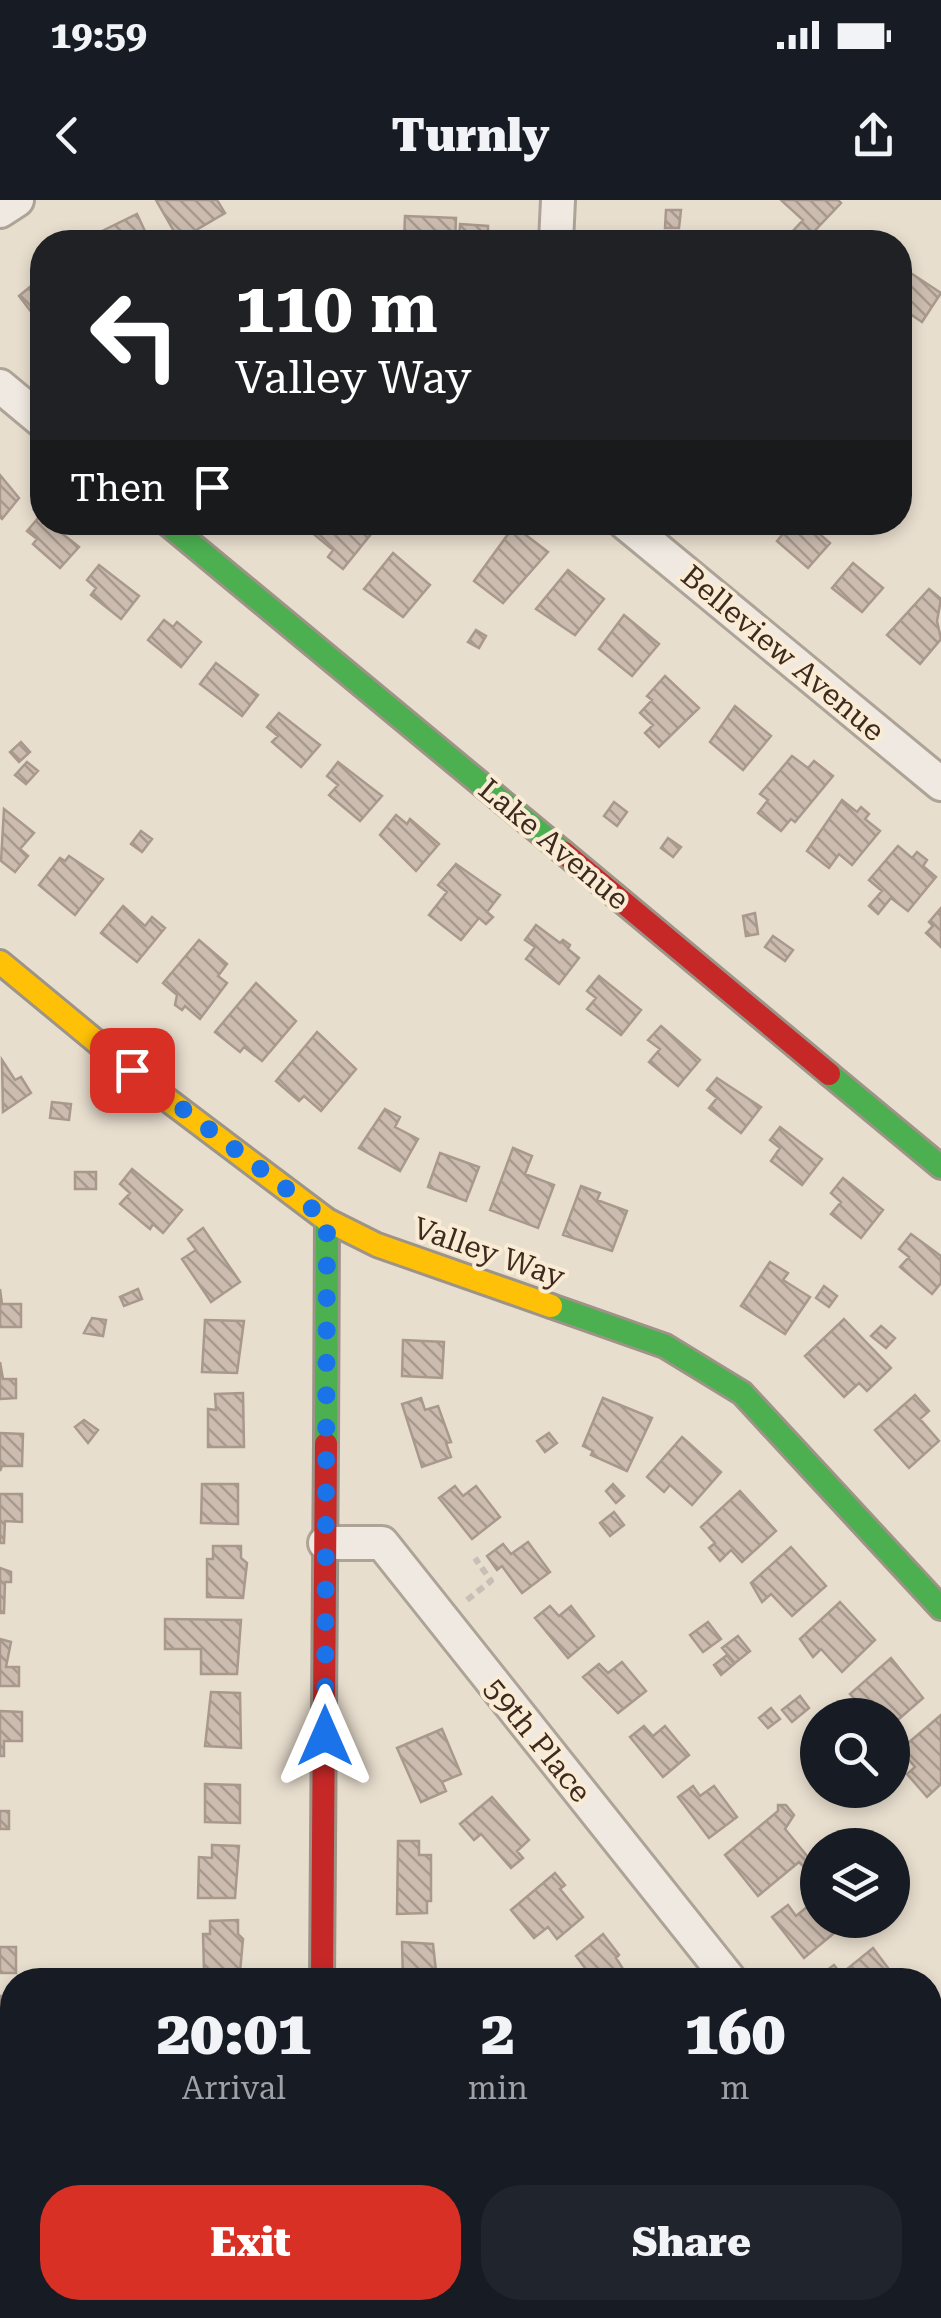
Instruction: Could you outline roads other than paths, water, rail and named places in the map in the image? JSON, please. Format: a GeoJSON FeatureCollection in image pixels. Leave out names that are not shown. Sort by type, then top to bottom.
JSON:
{"type":"FeatureCollection","features":[{"type":"Feature","properties":{"kind":"street"},"geometry":{"type":"LineString","coordinates":[[0,210],[17,200]]}},
{"type":"Feature","properties":{"kind":"street"},"geometry":{"type":"LineString","coordinates":[[557,230],[558,200]]}},
{"type":"Feature","properties":{"kind":"street"},"geometry":{"type":"LineString","coordinates":[[0,386],[30,412]]}},
{"type":"Feature","properties":{"kind":"street","name":"Lake Avenue"},"geometry":{"type":"LineString","coordinates":[[181,535],[941,1167]]}},
{"type":"Feature","properties":{"kind":"street","name":"Belleview Avenue"},"geometry":{"type":"LineString","coordinates":[[640,535],[941,784]]}},
{"type":"Feature","properties":{"kind":"street","name":"Valley Way"},"geometry":{"type":"LineString","coordinates":[[0,962],[156,1091],[327,1220],[377,1245],[665,1346],[706,1368],[776,1424],[941,1608]]}},
{"type":"Feature","properties":{"kind":"street"},"geometry":{"type":"LineString","coordinates":[[322,1968],[327,1220]]}},
{"type":"Feature","properties":{"kind":"street","name":"59th Place"},"geometry":{"type":"LineString","coordinates":[[325,1543],[382,1543],[720,1968]]}}]}
